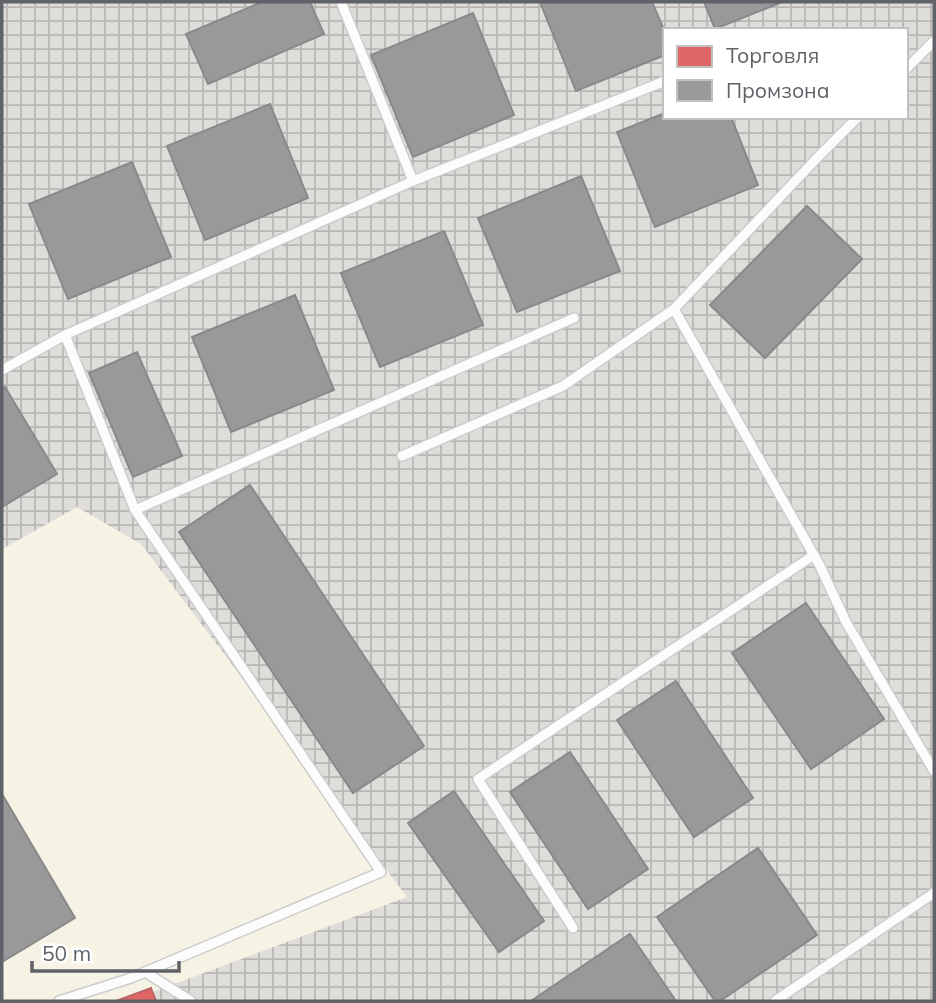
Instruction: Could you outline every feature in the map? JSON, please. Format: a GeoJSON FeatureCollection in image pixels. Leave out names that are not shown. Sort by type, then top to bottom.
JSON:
{"type":"FeatureCollection","features":[{"type":"Feature","properties":{"kind":"lane"},"geometry":{"type":"LineString","coordinates":[[341,2],[413,181]]}},
{"type":"Feature","properties":{"kind":"lane"},"geometry":{"type":"LineString","coordinates":[[908,67],[934,41]]}},
{"type":"Feature","properties":{"kind":"lane"},"geometry":{"type":"LineString","coordinates":[[2,370],[65,335],[413,181],[663,82]]}},
{"type":"Feature","properties":{"kind":"lane"},"geometry":{"type":"LineString","coordinates":[[402,456],[563,386],[674,309],[856,119]]}},
{"type":"Feature","properties":{"kind":"lane"},"geometry":{"type":"LineString","coordinates":[[674,309],[814,555],[846,622],[934,771]]}},
{"type":"Feature","properties":{"kind":"lane"},"geometry":{"type":"LineString","coordinates":[[135,510],[575,318]]}},
{"type":"Feature","properties":{"kind":"lane"},"geometry":{"type":"LineString","coordinates":[[59,1001],[145,972],[381,872],[135,510],[65,335]]}},
{"type":"Feature","properties":{"kind":"lane"},"geometry":{"type":"LineString","coordinates":[[573,928],[478,779],[814,555]]}},
{"type":"Feature","properties":{"kind":"lane"},"geometry":{"type":"LineString","coordinates":[[775,1001],[934,893]]}},
{"type":"Feature","properties":{"kind":"lane"},"geometry":{"type":"LineString","coordinates":[[145,972],[191,1001]]}},
{"type":"Feature","properties":{"kind":"shaded area"},"geometry":{"type":"Polygon","coordinates":[[[2,2],[934,2],[934,1001],[129,1001],[407,897],[141,544],[77,507],[2,549],[2,2]]]}},
{"type":"Feature","properties":{"kind":"shaded area"},"geometry":{"type":"Polygon","coordinates":[[[77,507],[141,544],[408,898],[129,1001],[2,1001],[2,550],[77,507]]]}},
{"type":"Feature","properties":{"kind":"building: Торговля"},"geometry":{"type":"Polygon","coordinates":[[[151,988],[156,1001],[116,1001],[151,988]]]}},
{"type":"Feature","properties":{"kind":"building: Промзона"},"geometry":{"type":"Polygon","coordinates":[[[262,2],[310,2],[324,34],[208,84],[186,34],[262,2]]]}},
{"type":"Feature","properties":{"kind":"building: Промзона"},"geometry":{"type":"Polygon","coordinates":[[[540,2],[652,2],[663,28],[663,56],[576,91],[540,2]]]}},
{"type":"Feature","properties":{"kind":"building: Промзона"},"geometry":{"type":"Polygon","coordinates":[[[704,2],[782,2],[717,28],[715,28],[704,2]]]}},
{"type":"Feature","properties":{"kind":"building: Промзона"},"geometry":{"type":"Polygon","coordinates":[[[473,13],[514,115],[413,157],[371,55],[473,13]]]}},
{"type":"Feature","properties":{"kind":"building: Промзона"},"geometry":{"type":"Polygon","coordinates":[[[270,104],[308,198],[205,240],[167,146],[270,104]]]}},
{"type":"Feature","properties":{"kind":"building: Промзона"},"geometry":{"type":"Polygon","coordinates":[[[663,114],[663,119],[732,119],[758,185],[655,227],[617,132],[663,114]]]}},
{"type":"Feature","properties":{"kind":"building: Промзона"},"geometry":{"type":"Polygon","coordinates":[[[132,162],[171,257],[68,299],[29,204],[132,162]]]}},
{"type":"Feature","properties":{"kind":"building: Промзона"},"geometry":{"type":"Polygon","coordinates":[[[581,176],[620,271],[517,312],[478,218],[581,176]]]}},
{"type":"Feature","properties":{"kind":"building: Промзона"},"geometry":{"type":"Polygon","coordinates":[[[807,206],[862,259],[765,358],[710,305],[807,206]]]}},
{"type":"Feature","properties":{"kind":"building: Промзона"},"geometry":{"type":"Polygon","coordinates":[[[444,231],[483,325],[380,367],[341,273],[444,231]]]}},
{"type":"Feature","properties":{"kind":"building: Промзона"},"geometry":{"type":"Polygon","coordinates":[[[295,295],[334,390],[231,432],[192,337],[295,295]]]}},
{"type":"Feature","properties":{"kind":"building: Промзона"},"geometry":{"type":"Polygon","coordinates":[[[137,352],[182,456],[133,477],[89,373],[137,352]]]}},
{"type":"Feature","properties":{"kind":"building: Промзона"},"geometry":{"type":"Polygon","coordinates":[[[5,387],[57,474],[2,507],[2,389],[5,387]]]}},
{"type":"Feature","properties":{"kind":"building: Промзона"},"geometry":{"type":"Polygon","coordinates":[[[250,485],[424,746],[353,793],[179,532],[250,485]]]}},
{"type":"Feature","properties":{"kind":"building: Промзона"},"geometry":{"type":"Polygon","coordinates":[[[806,603],[884,719],[811,769],[732,653],[806,603]]]}},
{"type":"Feature","properties":{"kind":"building: Промзона"},"geometry":{"type":"Polygon","coordinates":[[[676,681],[753,798],[694,837],[617,720],[676,681]]]}},
{"type":"Feature","properties":{"kind":"building: Промзона"},"geometry":{"type":"Polygon","coordinates":[[[570,752],[648,869],[588,909],[510,792],[570,752]]]}},
{"type":"Feature","properties":{"kind":"building: Промзона"},"geometry":{"type":"Polygon","coordinates":[[[454,791],[544,921],[499,952],[408,823],[454,791]]]}},
{"type":"Feature","properties":{"kind":"building: Промзона"},"geometry":{"type":"Polygon","coordinates":[[[2,794],[75,918],[2,962],[2,794]]]}},
{"type":"Feature","properties":{"kind":"building: Промзона"},"geometry":{"type":"Polygon","coordinates":[[[758,848],[817,935],[720,1001],[715,1001],[657,917],[758,848]]]}},
{"type":"Feature","properties":{"kind":"building: Промзона"},"geometry":{"type":"Polygon","coordinates":[[[630,934],[676,1001],[531,1001],[630,934]]]}}]}
